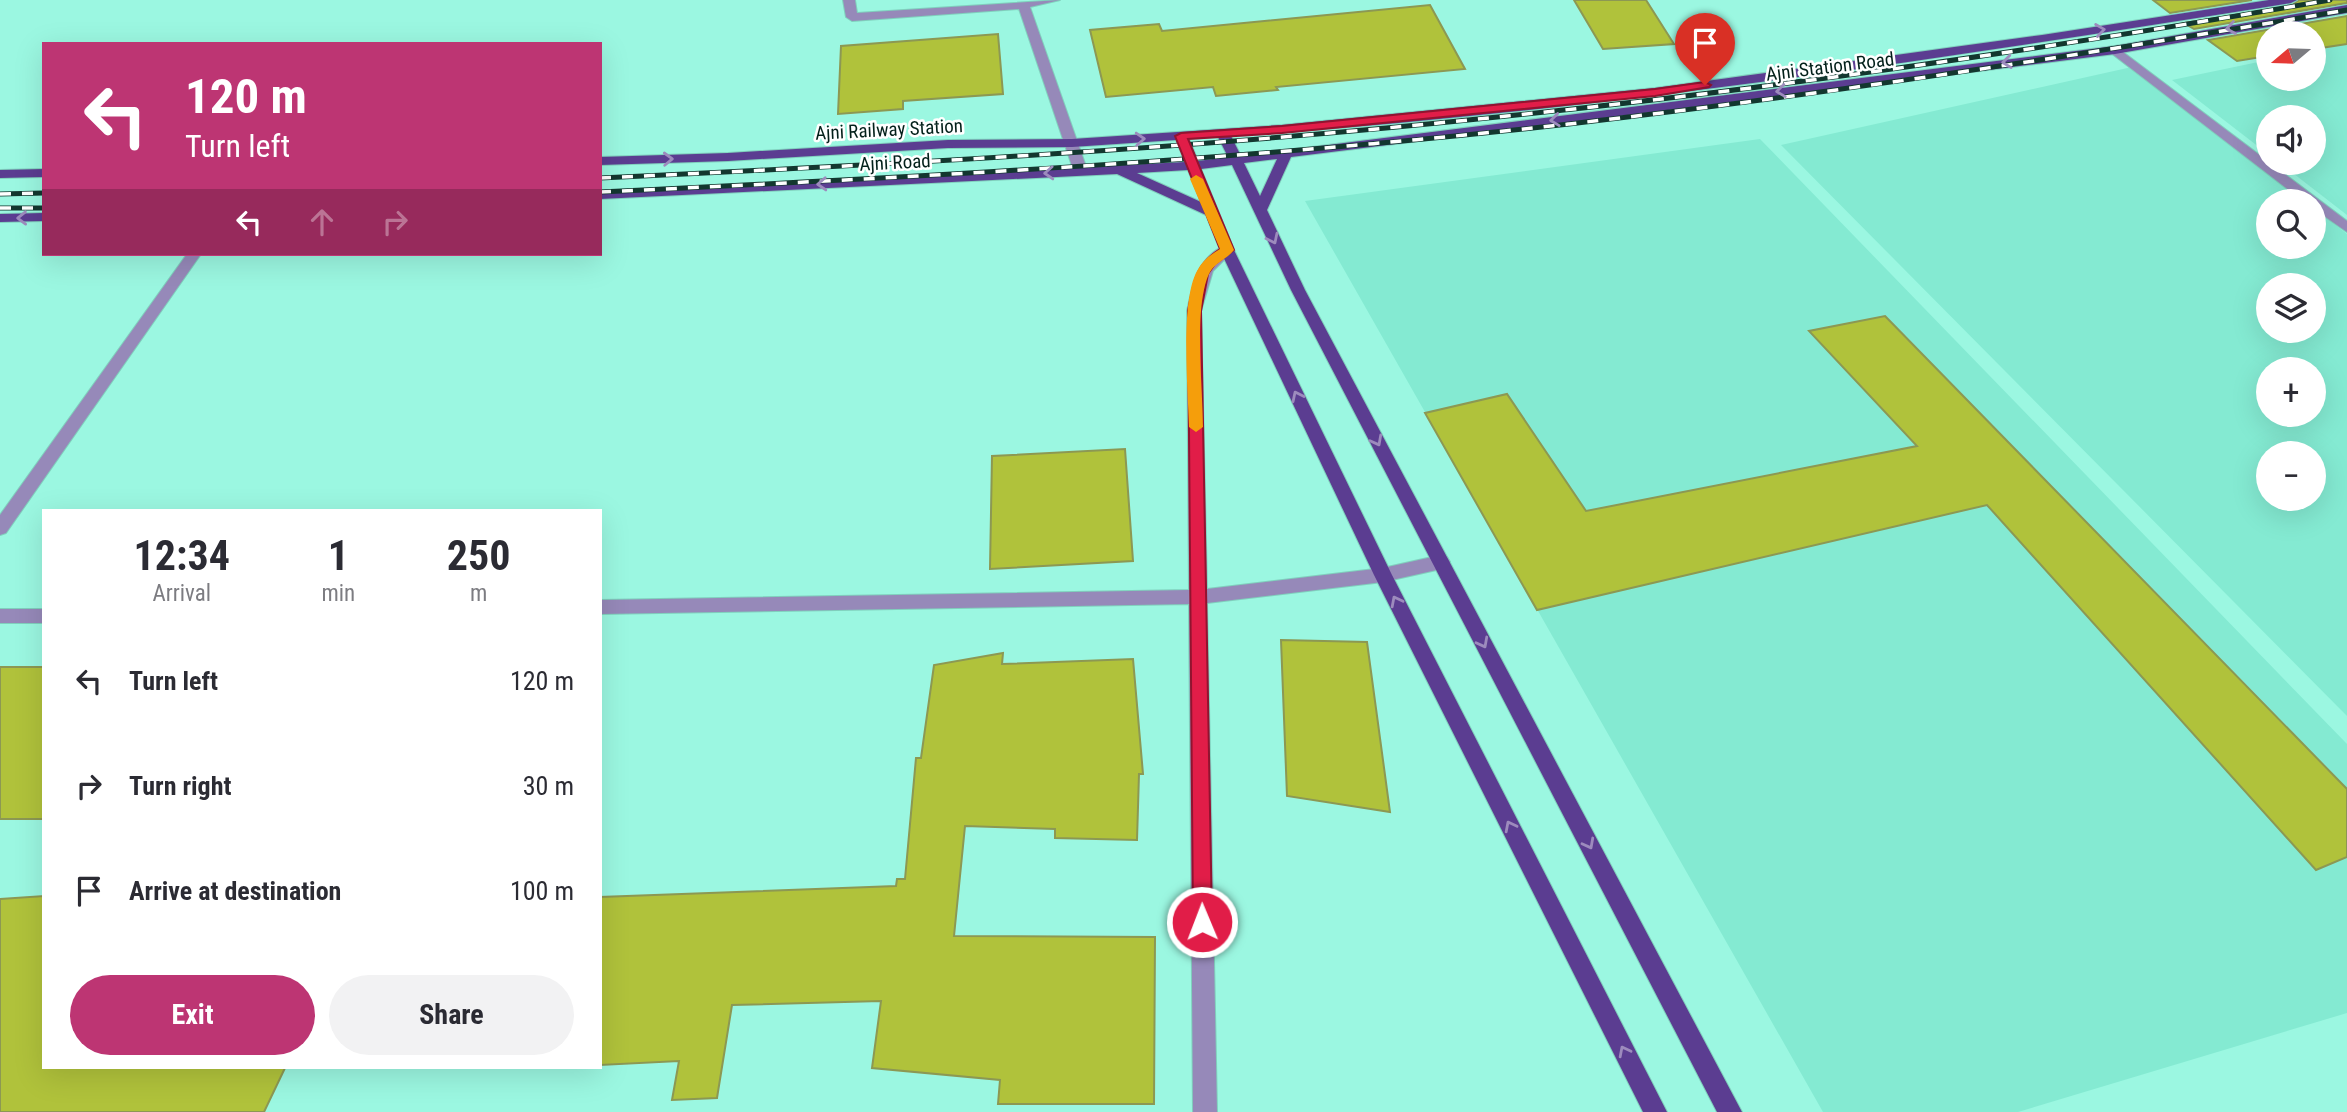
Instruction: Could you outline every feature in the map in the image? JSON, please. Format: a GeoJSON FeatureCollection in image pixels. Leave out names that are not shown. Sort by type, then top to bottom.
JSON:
{"type":"FeatureCollection","features":[{"type":"Feature","properties":{"kind":"main road","name":"Ajni Railway Station"},"geometry":{"type":"LineString","coordinates":[[602,161],[728,157],[948,144],[1072,143],[1181,136],[1655,92],[2291,0]]}},
{"type":"Feature","properties":{"kind":"main road","name":"Ajni Station Road"},"geometry":{"type":"LineString","coordinates":[[1191,166],[2115,50],[2347,9]]}},
{"type":"Feature","properties":{"kind":"main road"},"geometry":{"type":"LineString","coordinates":[[1947,51],[1966,68]]}},
{"type":"Feature","properties":{"kind":"main road"},"geometry":{"type":"LineString","coordinates":[[1223,133],[1259,212],[1730,1112]]}},
{"type":"Feature","properties":{"kind":"main road"},"geometry":{"type":"LineString","coordinates":[[1181,136],[1227,250],[1383,575],[1655,1112]]}},
{"type":"Feature","properties":{"kind":"main road"},"geometry":{"type":"LineString","coordinates":[[1259,212],[1286,154]]}},
{"type":"Feature","properties":{"kind":"main road","name":"Ajni Road"},"geometry":{"type":"LineString","coordinates":[[602,195],[1191,166]]}},
{"type":"Feature","properties":{"kind":"main road"},"geometry":{"type":"LineString","coordinates":[[1119,170],[1211,212]]}},
{"type":"Feature","properties":{"kind":"main road"},"geometry":{"type":"LineString","coordinates":[[0,174],[42,173]]}},
{"type":"Feature","properties":{"kind":"main road"},"geometry":{"type":"LineString","coordinates":[[0,218],[42,217]]}},
{"type":"Feature","properties":{"kind":"street"},"geometry":{"type":"LineString","coordinates":[[849,0],[852,17],[991,9],[1054,0]]}},
{"type":"Feature","properties":{"kind":"street"},"geometry":{"type":"LineString","coordinates":[[1023,4],[1081,172]]}},
{"type":"Feature","properties":{"kind":"street"},"geometry":{"type":"LineString","coordinates":[[2115,50],[2295,189]]}},
{"type":"Feature","properties":{"kind":"street"},"geometry":{"type":"LineString","coordinates":[[2326,212],[2347,228]]}},
{"type":"Feature","properties":{"kind":"street"},"geometry":{"type":"LineString","coordinates":[[1205,1112],[1194,311],[1202,274],[1210,261],[1227,250]]}},
{"type":"Feature","properties":{"kind":"street"},"geometry":{"type":"LineString","coordinates":[[0,528],[193,256]]}},
{"type":"Feature","properties":{"kind":"street"},"geometry":{"type":"LineString","coordinates":[[602,607],[1198,597],[1383,575],[1441,562]]}},
{"type":"Feature","properties":{"kind":"street"},"geometry":{"type":"LineString","coordinates":[[0,616],[42,616]]}},
{"type":"Feature","properties":{"kind":"shaded area"},"geometry":{"type":"Polygon","coordinates":[[[2347,44],[2347,215],[2326,199],[2326,189],[2314,189],[2295,175],[2326,175],[2326,105],[2256,105],[2256,145],[2172,80],[2256,62],[2256,91],[2326,91],[2326,48],[2347,44]]]}},
{"type":"Feature","properties":{"kind":"shaded area"},"geometry":{"type":"Polygon","coordinates":[[[2132,67],[2256,164],[2256,175],[2271,175],[2289,189],[2256,189],[2256,259],[2326,259],[2326,217],[2347,234],[2347,716],[1781,145],[2132,67]]]}},
{"type":"Feature","properties":{"kind":"shaded area"},"geometry":{"type":"Polygon","coordinates":[[[1760,139],[2347,744],[2347,1013],[2018,1112],[1823,1112],[1305,201],[1760,139]]]}},
{"type":"Feature","properties":{"kind":"building"},"geometry":{"type":"Polygon","coordinates":[[[1574,0],[1646,0],[1674,44],[1603,49],[1574,0]]]}},
{"type":"Feature","properties":{"kind":"building"},"geometry":{"type":"Polygon","coordinates":[[[2153,0],[2252,0],[2170,13],[2153,0]]]}},
{"type":"Feature","properties":{"kind":"building"},"geometry":{"type":"Polygon","coordinates":[[[2299,0],[2347,0],[2347,3],[2194,29],[2184,23],[2291,6],[2299,0]]]}},
{"type":"Feature","properties":{"kind":"building"},"geometry":{"type":"Polygon","coordinates":[[[1430,5],[1465,69],[1276,87],[1278,90],[1216,96],[1213,87],[1106,97],[1090,30],[1159,24],[1162,31],[1430,5]]]}},
{"type":"Feature","properties":{"kind":"building"},"geometry":{"type":"Polygon","coordinates":[[[2347,16],[2347,44],[2326,47],[2326,21],[2318,21],[2347,16]]]}},
{"type":"Feature","properties":{"kind":"building"},"geometry":{"type":"Polygon","coordinates":[[[2256,32],[2256,58],[2237,61],[2208,40],[2256,32]]]}},
{"type":"Feature","properties":{"kind":"building"},"geometry":{"type":"Polygon","coordinates":[[[998,34],[1003,94],[903,101],[903,109],[838,114],[841,46],[998,34]]]}},
{"type":"Feature","properties":{"kind":"building"},"geometry":{"type":"Polygon","coordinates":[[[1885,316],[2347,789],[2347,857],[2316,870],[1987,505],[1537,610],[1425,413],[1507,394],[1586,511],[1917,446],[1809,331],[1885,316]]]}},
{"type":"Feature","properties":{"kind":"building"},"geometry":{"type":"Polygon","coordinates":[[[1125,449],[1133,561],[990,569],[992,456],[1125,449]]]}},
{"type":"Feature","properties":{"kind":"building"},"geometry":{"type":"Polygon","coordinates":[[[1281,640],[1367,642],[1390,812],[1287,796],[1281,640]]]}},
{"type":"Feature","properties":{"kind":"building"},"geometry":{"type":"Polygon","coordinates":[[[1003,653],[1002,664],[1133,659],[1143,774],[1139,774],[1137,840],[1055,838],[1055,829],[965,826],[954,936],[1155,937],[1154,1104],[998,1104],[1000,1080],[872,1068],[881,1001],[732,1005],[717,1098],[672,1100],[679,1061],[602,1065],[602,897],[896,886],[897,879],[905,879],[916,758],[921,758],[934,665],[1003,653]]]}},
{"type":"Feature","properties":{"kind":"building"},"geometry":{"type":"Polygon","coordinates":[[[0,667],[42,667],[42,819],[0,819],[0,667]]]}},
{"type":"Feature","properties":{"kind":"building"},"geometry":{"type":"Polygon","coordinates":[[[42,896],[42,1069],[285,1069],[264,1112],[0,1112],[0,899],[42,896]]]}},
{"type":"Feature","properties":{"kind":"railway"},"geometry":{"type":"LineString","coordinates":[[602,178],[1054,154],[1507,116],[1714,93],[1920,65],[2330,0]]}},
{"type":"Feature","properties":{"kind":"railway"},"geometry":{"type":"LineString","coordinates":[[602,192],[1085,166],[1448,137],[1862,86],[2347,10]]}},
{"type":"Feature","properties":{"kind":"railway"},"geometry":{"type":"LineString","coordinates":[[0,194],[42,193]]}},
{"type":"Feature","properties":{"kind":"railway"},"geometry":{"type":"LineString","coordinates":[[0,208],[42,208]]}},
{"type":"Feature","properties":{"kind":"slow traffic"},"geometry":{"type":"LineString","coordinates":[[1196,179],[1227,250],[1210,261],[1202,274],[1194,311],[1196,427]]}},
{"type":"Feature","properties":{"kind":"route"},"geometry":{"type":"LineString","coordinates":[[1202,922],[1194,311],[1202,274],[1210,261],[1227,250],[1181,136],[1282,129],[1705,85]]}}]}
